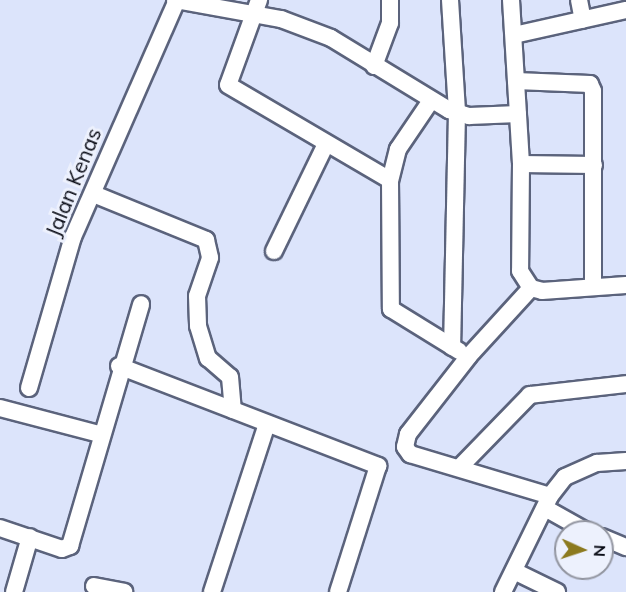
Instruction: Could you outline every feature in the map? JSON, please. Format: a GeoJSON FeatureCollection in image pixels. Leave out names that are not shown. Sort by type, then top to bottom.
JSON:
{"type":"FeatureCollection","features":[{"type":"Feature","properties":{"kind":"street"},"geometry":{"type":"LineString","coordinates":[[176,0],[257,8],[331,38],[430,102],[457,112],[518,114]]}},
{"type":"Feature","properties":{"kind":"street","name":"Jalan Kenas"},"geometry":{"type":"LineString","coordinates":[[29,388],[74,237],[96,195],[110,148],[176,0]]}},
{"type":"Feature","properties":{"kind":"street"},"geometry":{"type":"LineString","coordinates":[[374,66],[390,23],[390,0]]}},
{"type":"Feature","properties":{"kind":"street"},"geometry":{"type":"LineString","coordinates":[[450,0],[457,112],[452,347]]}},
{"type":"Feature","properties":{"kind":"street"},"geometry":{"type":"LineString","coordinates":[[511,0],[521,164],[520,271],[531,288]]}},
{"type":"Feature","properties":{"kind":"street"},"geometry":{"type":"LineString","coordinates":[[579,0],[583,20]]}},
{"type":"Feature","properties":{"kind":"street"},"geometry":{"type":"LineString","coordinates":[[257,8],[228,85],[390,180]]}},
{"type":"Feature","properties":{"kind":"street"},"geometry":{"type":"LineString","coordinates":[[514,35],[626,10]]}},
{"type":"Feature","properties":{"kind":"street"},"geometry":{"type":"LineString","coordinates":[[516,81],[590,84],[595,102],[593,287]]}},
{"type":"Feature","properties":{"kind":"street"},"geometry":{"type":"LineString","coordinates":[[430,102],[398,149],[390,180],[391,309],[399,318],[469,356]]}},
{"type":"Feature","properties":{"kind":"street"},"geometry":{"type":"LineString","coordinates":[[274,251],[326,144]]}},
{"type":"Feature","properties":{"kind":"street"},"geometry":{"type":"LineString","coordinates":[[521,164],[594,165]]}},
{"type":"Feature","properties":{"kind":"street"},"geometry":{"type":"LineString","coordinates":[[96,195],[206,240],[210,258],[197,296],[198,326],[208,357],[230,377],[233,410]]}},
{"type":"Feature","properties":{"kind":"street"},"geometry":{"type":"LineString","coordinates":[[572,520],[547,502],[459,468],[410,454],[408,434],[469,356],[531,288],[626,285]]}},
{"type":"Feature","properties":{"kind":"street"},"geometry":{"type":"LineString","coordinates":[[0,528],[62,549],[70,546],[99,434],[119,366],[141,304]]}},
{"type":"Feature","properties":{"kind":"street"},"geometry":{"type":"LineString","coordinates":[[119,366],[378,466],[338,592]]}},
{"type":"Feature","properties":{"kind":"street"},"geometry":{"type":"LineString","coordinates":[[459,468],[530,395],[626,384]]}},
{"type":"Feature","properties":{"kind":"street"},"geometry":{"type":"LineString","coordinates":[[0,408],[99,434]]}},
{"type":"Feature","properties":{"kind":"street"},"geometry":{"type":"LineString","coordinates":[[212,592],[267,424]]}},
{"type":"Feature","properties":{"kind":"street"},"geometry":{"type":"LineString","coordinates":[[503,592],[547,502],[565,477],[597,463],[626,461]]}},
{"type":"Feature","properties":{"kind":"street"},"geometry":{"type":"LineString","coordinates":[[14,592],[30,537]]}},
{"type":"Feature","properties":{"kind":"street"},"geometry":{"type":"LineString","coordinates":[[514,571],[557,592]]}},
{"type":"Feature","properties":{"kind":"street"},"geometry":{"type":"LineString","coordinates":[[94,586],[124,592]]}}]}
